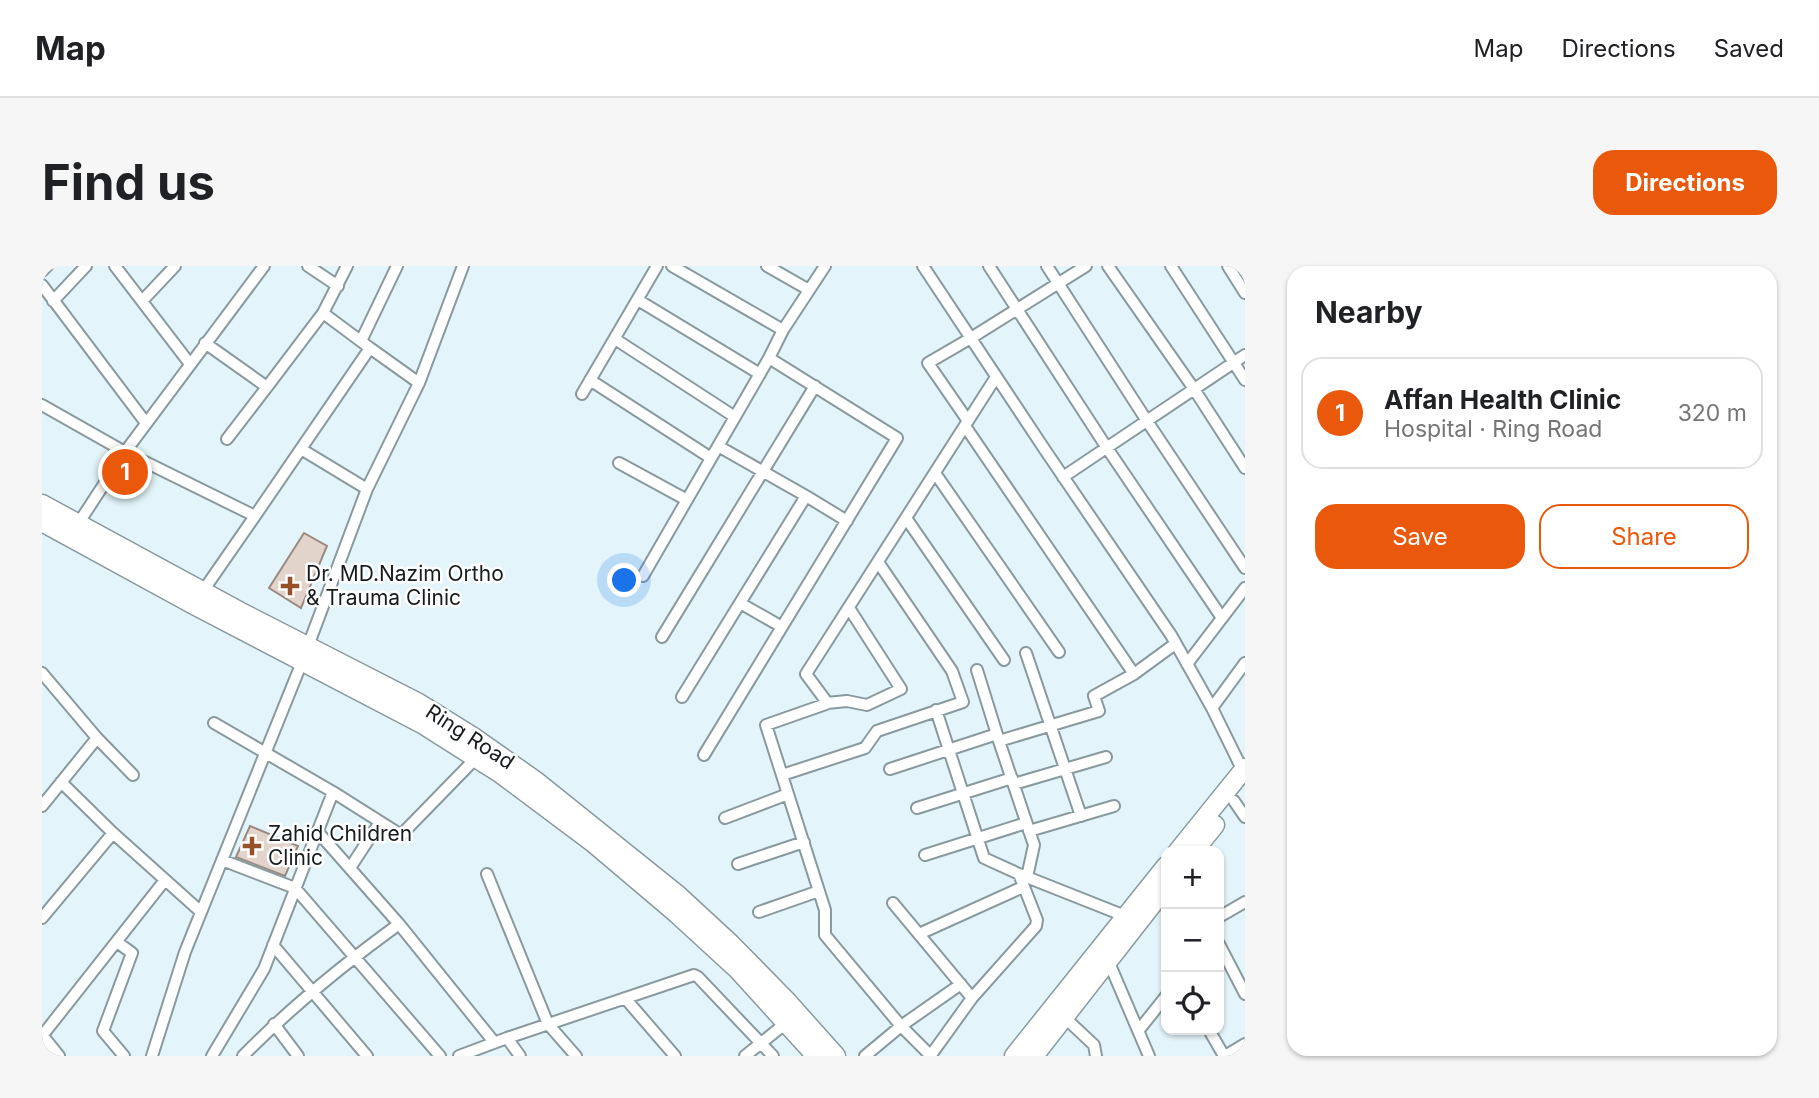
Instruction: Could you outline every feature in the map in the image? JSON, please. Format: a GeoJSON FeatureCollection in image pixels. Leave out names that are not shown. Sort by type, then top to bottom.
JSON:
{"type":"FeatureCollection","features":[{"type":"Feature","properties":{"kind":"main road","name":"Ring Road"},"geometry":{"type":"LineString","coordinates":[[42,504],[203,591],[501,774],[592,842],[677,914],[737,969],[816,1056]]}},
{"type":"Feature","properties":{"kind":"main road","name":"Ring Road"},"geometry":{"type":"LineString","coordinates":[[42,522],[194,606],[416,702],[475,738],[536,781],[659,879],[730,943],[836,1056]]}},
{"type":"Feature","properties":{"kind":"main road"},"geometry":{"type":"LineString","coordinates":[[1183,846],[1242,781]]}},
{"type":"Feature","properties":{"kind":"main road"},"geometry":{"type":"LineString","coordinates":[[1197,846],[1242,781]]}},
{"type":"Feature","properties":{"kind":"main road"},"geometry":{"type":"LineString","coordinates":[[1105,954],[1125,916],[1161,872]]}},
{"type":"Feature","properties":{"kind":"main road"},"geometry":{"type":"LineString","coordinates":[[1014,1056],[1058,1011],[1161,892]]}},
{"type":"Feature","properties":{"kind":"main road"},"geometry":{"type":"LineString","coordinates":[[1034,1056],[1058,1011]]}},
{"type":"Feature","properties":{"kind":"street"},"geometry":{"type":"LineString","coordinates":[[42,271],[47,266]]}},
{"type":"Feature","properties":{"kind":"street"},"geometry":{"type":"LineString","coordinates":[[53,301],[86,266]]}},
{"type":"Feature","properties":{"kind":"street"},"geometry":{"type":"LineString","coordinates":[[115,266],[190,364]]}},
{"type":"Feature","properties":{"kind":"street"},"geometry":{"type":"LineString","coordinates":[[142,301],[175,266]]}},
{"type":"Feature","properties":{"kind":"street"},"geometry":{"type":"LineString","coordinates":[[248,266],[256,277]]}},
{"type":"Feature","properties":{"kind":"street"},"geometry":{"type":"LineString","coordinates":[[78,524],[125,452],[264,266]]}},
{"type":"Feature","properties":{"kind":"street"},"geometry":{"type":"LineString","coordinates":[[308,266],[338,286]]}},
{"type":"Feature","properties":{"kind":"street"},"geometry":{"type":"LineString","coordinates":[[227,439],[323,313],[347,266]]}},
{"type":"Feature","properties":{"kind":"street"},"geometry":{"type":"LineString","coordinates":[[203,591],[301,449],[366,345],[397,266]]}},
{"type":"Feature","properties":{"kind":"street"},"geometry":{"type":"LineString","coordinates":[[152,1056],[185,952],[368,489],[419,383],[463,266]]}},
{"type":"Feature","properties":{"kind":"street"},"geometry":{"type":"LineString","coordinates":[[582,394],[657,266]]}},
{"type":"Feature","properties":{"kind":"street"},"geometry":{"type":"LineString","coordinates":[[672,266],[783,330]]}},
{"type":"Feature","properties":{"kind":"street"},"geometry":{"type":"LineString","coordinates":[[768,266],[809,290]]}},
{"type":"Feature","properties":{"kind":"street"},"geometry":{"type":"LineString","coordinates":[[643,576],[783,330],[824,266]]}},
{"type":"Feature","properties":{"kind":"street"},"geometry":{"type":"LineString","coordinates":[[923,266],[1187,664],[1212,708],[1242,781],[1245,817]]}},
{"type":"Feature","properties":{"kind":"street"},"geometry":{"type":"LineString","coordinates":[[989,266],[1222,618]]}},
{"type":"Feature","properties":{"kind":"street"},"geometry":{"type":"LineString","coordinates":[[1046,266],[1245,568]]}},
{"type":"Feature","properties":{"kind":"street"},"geometry":{"type":"LineString","coordinates":[[1086,266],[928,363],[1134,674]]}},
{"type":"Feature","properties":{"kind":"street"},"geometry":{"type":"LineString","coordinates":[[1108,266],[1194,389],[1245,468]]}},
{"type":"Feature","properties":{"kind":"street"},"geometry":{"type":"LineString","coordinates":[[1171,266],[1245,380]]}},
{"type":"Feature","properties":{"kind":"street"},"geometry":{"type":"LineString","coordinates":[[1228,266],[1245,293]]}},
{"type":"Feature","properties":{"kind":"street"},"geometry":{"type":"LineString","coordinates":[[42,285],[146,423]]}},
{"type":"Feature","properties":{"kind":"street"},"geometry":{"type":"LineString","coordinates":[[638,300],[760,374]]}},
{"type":"Feature","properties":{"kind":"street"},"geometry":{"type":"LineString","coordinates":[[323,313],[419,383]]}},
{"type":"Feature","properties":{"kind":"street"},"geometry":{"type":"LineString","coordinates":[[615,339],[735,416]]}},
{"type":"Feature","properties":{"kind":"street"},"geometry":{"type":"LineString","coordinates":[[205,343],[267,387]]}},
{"type":"Feature","properties":{"kind":"street"},"geometry":{"type":"LineString","coordinates":[[1063,477],[1245,355]]}},
{"type":"Feature","properties":{"kind":"street"},"geometry":{"type":"LineString","coordinates":[[704,755],[897,438],[769,358]]}},
{"type":"Feature","properties":{"kind":"street"},"geometry":{"type":"LineString","coordinates":[[827,703],[806,674],[996,377]]}},
{"type":"Feature","properties":{"kind":"street"},"geometry":{"type":"LineString","coordinates":[[590,380],[711,458]]}},
{"type":"Feature","properties":{"kind":"street"},"geometry":{"type":"LineString","coordinates":[[662,637],[815,386]]}},
{"type":"Feature","properties":{"kind":"street"},"geometry":{"type":"LineString","coordinates":[[42,405],[125,452],[254,516]]}},
{"type":"Feature","properties":{"kind":"street"},"geometry":{"type":"LineString","coordinates":[[718,446],[846,521]]}},
{"type":"Feature","properties":{"kind":"street"},"geometry":{"type":"LineString","coordinates":[[301,449],[368,489]]}},
{"type":"Feature","properties":{"kind":"street"},"geometry":{"type":"LineString","coordinates":[[619,463],[687,500]]}},
{"type":"Feature","properties":{"kind":"street"},"geometry":{"type":"LineString","coordinates":[[935,473],[1059,652]]}},
{"type":"Feature","properties":{"kind":"street"},"geometry":{"type":"LineString","coordinates":[[682,697],[806,496]]}},
{"type":"Feature","properties":{"kind":"street"},"geometry":{"type":"LineString","coordinates":[[906,518],[1004,660]]}},
{"type":"Feature","properties":{"kind":"street"},"geometry":{"type":"LineString","coordinates":[[782,775],[865,748],[877,731],[963,702],[952,671],[878,562]]}},
{"type":"Feature","properties":{"kind":"street"},"geometry":{"type":"LineString","coordinates":[[1187,664],[1245,588]]}},
{"type":"Feature","properties":{"kind":"street"},"geometry":{"type":"LineString","coordinates":[[740,603],[782,627]]}},
{"type":"Feature","properties":{"kind":"street"},"geometry":{"type":"LineString","coordinates":[[849,608],[901,689],[867,705],[847,701],[827,703],[766,725],[820,891],[825,910],[825,935],[901,1026],[931,1056],[972,998],[1036,926],[1037,920],[1023,880],[1034,845],[977,670]]}},
{"type":"Feature","properties":{"kind":"street"},"geometry":{"type":"LineString","coordinates":[[890,768],[948,750],[1051,726],[1099,711],[1094,696],[1134,674],[1175,644]]}},
{"type":"Feature","properties":{"kind":"street"},"geometry":{"type":"LineString","coordinates":[[1026,653],[1081,816]]}},
{"type":"Feature","properties":{"kind":"street"},"geometry":{"type":"LineString","coordinates":[[1212,708],[1245,663]]}},
{"type":"Feature","properties":{"kind":"street"},"geometry":{"type":"LineString","coordinates":[[42,692],[46,678]]}},
{"type":"Feature","properties":{"kind":"street"},"geometry":{"type":"LineString","coordinates":[[46,678],[132,775]]}},
{"type":"Feature","properties":{"kind":"street"},"geometry":{"type":"LineString","coordinates":[[936,710],[985,859],[1023,880],[1125,916]]}},
{"type":"Feature","properties":{"kind":"street"},"geometry":{"type":"LineString","coordinates":[[214,723],[401,835],[476,758]]}},
{"type":"Feature","properties":{"kind":"street"},"geometry":{"type":"LineString","coordinates":[[42,806],[97,738]]}},
{"type":"Feature","properties":{"kind":"street"},"geometry":{"type":"LineString","coordinates":[[917,807],[1107,757]]}},
{"type":"Feature","properties":{"kind":"street"},"geometry":{"type":"LineString","coordinates":[[61,782],[201,912]]}},
{"type":"Feature","properties":{"kind":"street"},"geometry":{"type":"LineString","coordinates":[[212,1056],[264,969],[332,792]]}},
{"type":"Feature","properties":{"kind":"street"},"geometry":{"type":"LineString","coordinates":[[725,818],[788,794]]}},
{"type":"Feature","properties":{"kind":"street"},"geometry":{"type":"LineString","coordinates":[[925,855],[978,838],[1081,816],[1114,806]]}},
{"type":"Feature","properties":{"kind":"street"},"geometry":{"type":"LineString","coordinates":[[350,869],[380,822]]}},
{"type":"Feature","properties":{"kind":"street"},"geometry":{"type":"LineString","coordinates":[[317,831],[399,924],[494,1042]]}},
{"type":"Feature","properties":{"kind":"street"},"geometry":{"type":"LineString","coordinates":[[42,918],[113,833]]}},
{"type":"Feature","properties":{"kind":"street"},"geometry":{"type":"LineString","coordinates":[[738,864],[804,842]]}},
{"type":"Feature","properties":{"kind":"street"},"geometry":{"type":"LineString","coordinates":[[222,860],[295,888],[440,1056]]}},
{"type":"Feature","properties":{"kind":"street"},"geometry":{"type":"LineString","coordinates":[[487,874],[548,1024],[576,1056]]}},
{"type":"Feature","properties":{"kind":"street"},"geometry":{"type":"LineString","coordinates":[[59,1056],[42,1035],[165,880]]}},
{"type":"Feature","properties":{"kind":"street"},"geometry":{"type":"LineString","coordinates":[[919,934],[1023,880]]}},
{"type":"Feature","properties":{"kind":"street"},"geometry":{"type":"LineString","coordinates":[[759,912],[820,891]]}},
{"type":"Feature","properties":{"kind":"street"},"geometry":{"type":"LineString","coordinates":[[1224,914],[1245,902]]}},
{"type":"Feature","properties":{"kind":"street"},"geometry":{"type":"LineString","coordinates":[[893,903],[972,998]]}},
{"type":"Feature","properties":{"kind":"street"},"geometry":{"type":"LineString","coordinates":[[243,1056],[274,1024],[313,991],[399,924]]}},
{"type":"Feature","properties":{"kind":"street"},"geometry":{"type":"LineString","coordinates":[[117,942],[132,953],[103,1031],[124,1056]]}},
{"type":"Feature","properties":{"kind":"street"},"geometry":{"type":"LineString","coordinates":[[273,945],[367,1056]]}},
{"type":"Feature","properties":{"kind":"street"},"geometry":{"type":"LineString","coordinates":[[1105,954],[1149,1056]]}},
{"type":"Feature","properties":{"kind":"street"},"geometry":{"type":"LineString","coordinates":[[1224,954],[1245,994]]}},
{"type":"Feature","properties":{"kind":"street"},"geometry":{"type":"LineString","coordinates":[[466,1055],[494,1042],[696,976],[773,1056]]}},
{"type":"Feature","properties":{"kind":"street"},"geometry":{"type":"LineString","coordinates":[[865,1056],[901,1026],[961,984]]}},
{"type":"Feature","properties":{"kind":"street"},"geometry":{"type":"LineString","coordinates":[[625,998],[675,1056]]}},
{"type":"Feature","properties":{"kind":"street"},"geometry":{"type":"LineString","coordinates":[[1139,1030],[1161,1002]]}},
{"type":"Feature","properties":{"kind":"street"},"geometry":{"type":"LineString","coordinates":[[1058,1011],[1094,1045],[1096,1056]]}},
{"type":"Feature","properties":{"kind":"street"},"geometry":{"type":"LineString","coordinates":[[745,1056],[786,1023]]}},
{"type":"Feature","properties":{"kind":"street"},"geometry":{"type":"LineString","coordinates":[[274,1024],[298,1056]]}},
{"type":"Feature","properties":{"kind":"street"},"geometry":{"type":"LineString","coordinates":[[1212,1035],[1224,1056],[1245,1044]]}},
{"type":"Feature","properties":{"kind":"street"},"geometry":{"type":"LineString","coordinates":[[507,1038],[520,1056]]}},
{"type":"Feature","properties":{"kind":"building"},"geometry":{"type":"Polygon","coordinates":[[[128,462],[141,469],[128,490],[115,482],[128,462]]]}},
{"type":"Feature","properties":{"kind":"building"},"geometry":{"type":"Polygon","coordinates":[[[304,533],[327,546],[301,608],[269,588],[304,533]]]}},
{"type":"Feature","properties":{"kind":"building"},"geometry":{"type":"Polygon","coordinates":[[[250,826],[298,846],[285,876],[236,857],[250,826]]]}},
{"type":"Feature","properties":{"kind":"place","name":"Affan Health Clinic"},"geometry":{"type":"Point","coordinates":[125,472]}},
{"type":"Feature","properties":{"kind":"place","name":"Dr. MD.Nazim Ortho & Trauma Clinic"},"geometry":{"type":"Point","coordinates":[290,586]}},
{"type":"Feature","properties":{"kind":"place","name":"Zahid Children Clinic"},"geometry":{"type":"Point","coordinates":[252,846]}}]}
